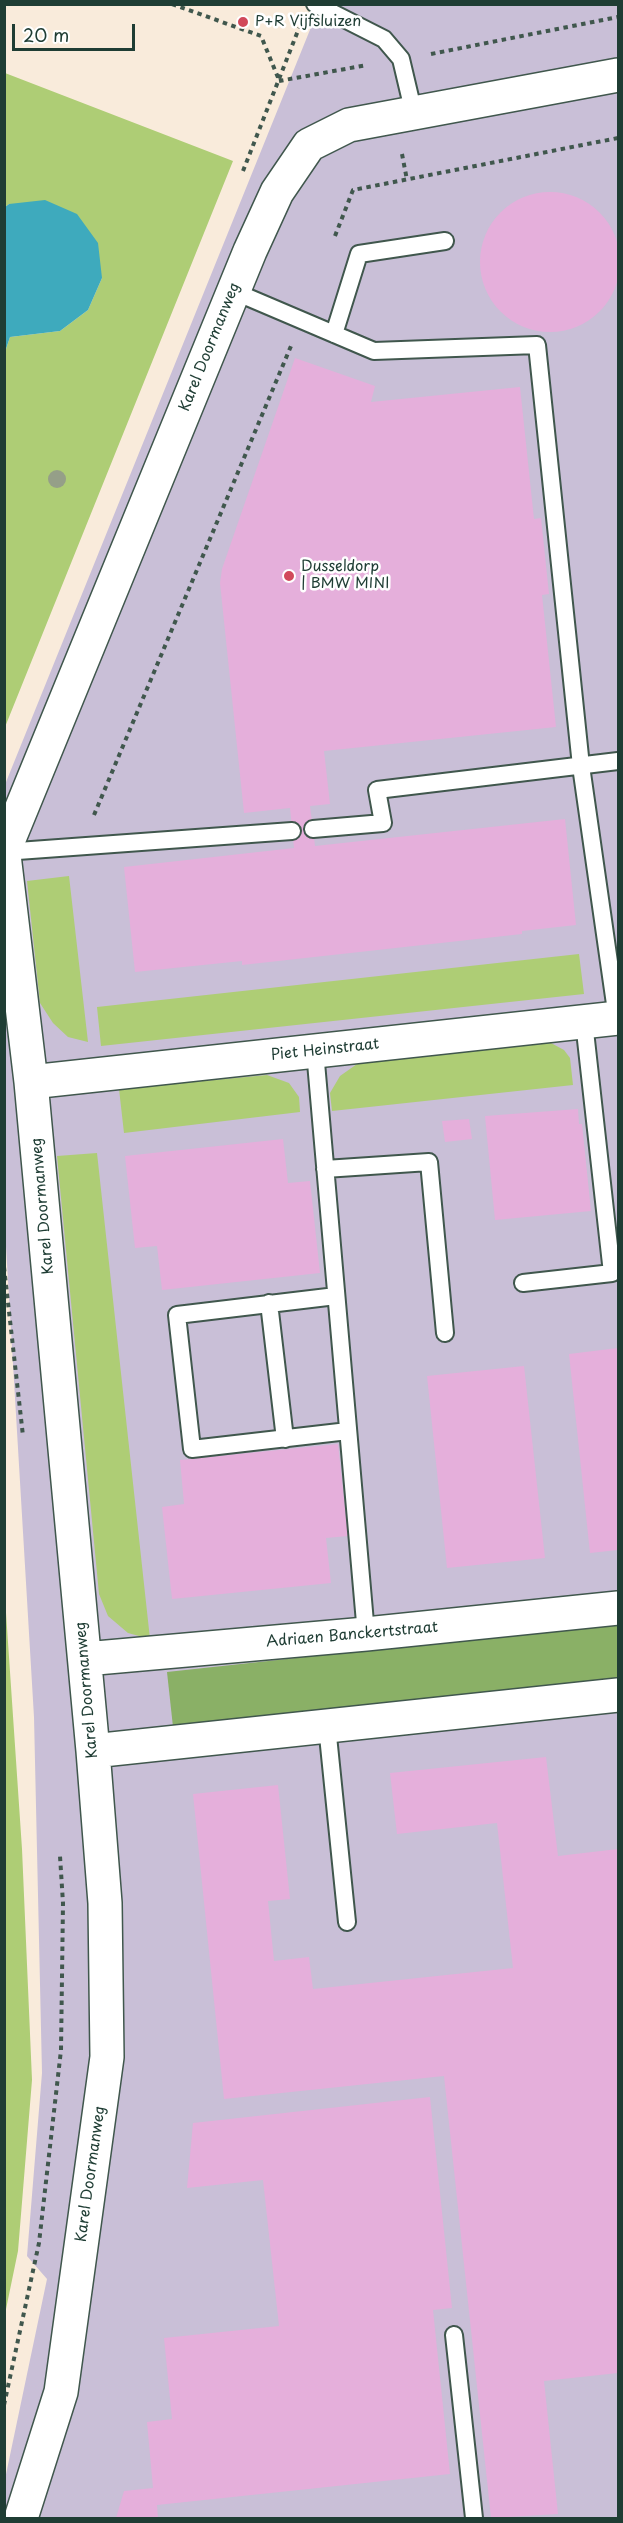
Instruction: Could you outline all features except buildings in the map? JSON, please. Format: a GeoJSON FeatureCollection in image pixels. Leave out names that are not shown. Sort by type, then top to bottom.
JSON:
{"type":"FeatureCollection","features":[{"type":"Feature","properties":{"kind":"street","name":"Karel Doormanweg"},"geometry":{"type":"LineString","coordinates":[[21,2518],[61,2392],[107,2057],[105,1903],[93,1751],[31,1082],[4,853],[233,291],[278,192],[309,145],[349,125],[618,75]]}},
{"type":"Feature","properties":{"kind":"street","name":"Piet Heinstraat"},"geometry":{"type":"LineString","coordinates":[[31,1082],[618,1018]]}},
{"type":"Feature","properties":{"kind":"street","name":"Adriaen Banckertstraat"},"geometry":{"type":"LineString","coordinates":[[85,1659],[366,1634],[618,1608]]}},
{"type":"Feature","properties":{"kind":"street"},"geometry":{"type":"LineString","coordinates":[[93,1751],[618,1695]]}},
{"type":"Feature","properties":{"kind":"lane"},"geometry":{"type":"LineString","coordinates":[[315,4],[384,39],[401,59],[414,114]]}},
{"type":"Feature","properties":{"kind":"lane"},"geometry":{"type":"LineString","coordinates":[[334,334],[359,254],[445,241]]}},
{"type":"Feature","properties":{"kind":"lane"},"geometry":{"type":"LineString","coordinates":[[233,291],[302,318],[374,351],[537,345],[581,766],[618,1018]]}},
{"type":"Feature","properties":{"kind":"lane"},"geometry":{"type":"LineString","coordinates":[[313,829],[383,823],[377,790],[618,761]]}},
{"type":"Feature","properties":{"kind":"lane"},"geometry":{"type":"LineString","coordinates":[[4,853],[292,831]]}},
{"type":"Feature","properties":{"kind":"lane"},"geometry":{"type":"LineString","coordinates":[[523,1283],[612,1273],[584,1022]]}},
{"type":"Feature","properties":{"kind":"lane"},"geometry":{"type":"LineString","coordinates":[[315,1051],[366,1634]]}},
{"type":"Feature","properties":{"kind":"lane"},"geometry":{"type":"LineString","coordinates":[[325,1169],[429,1162],[445,1333]]}},
{"type":"Feature","properties":{"kind":"lane"},"geometry":{"type":"LineString","coordinates":[[336,1296],[177,1315],[192,1449],[348,1431]]}},
{"type":"Feature","properties":{"kind":"lane"},"geometry":{"type":"LineString","coordinates":[[269,1303],[285,1438]]}},
{"type":"Feature","properties":{"kind":"lane"},"geometry":{"type":"LineString","coordinates":[[327,1726],[347,1922]]}},
{"type":"Feature","properties":{"kind":"lane"},"geometry":{"type":"LineString","coordinates":[[454,2335],[474,2518]]}},
{"type":"Feature","properties":{"kind":"path"},"geometry":{"type":"LineString","coordinates":[[172,4],[261,36],[279,81]]}},
{"type":"Feature","properties":{"kind":"path"},"geometry":{"type":"LineString","coordinates":[[279,81],[618,17]]}},
{"type":"Feature","properties":{"kind":"path"},"geometry":{"type":"LineString","coordinates":[[279,81],[300,26]]}},
{"type":"Feature","properties":{"kind":"path"},"geometry":{"type":"LineString","coordinates":[[332,243],[353,190],[618,138]]}},
{"type":"Feature","properties":{"kind":"path"},"geometry":{"type":"LineString","coordinates":[[81,848],[302,318]]}},
{"type":"Feature","properties":{"kind":"path"},"geometry":{"type":"LineString","coordinates":[[4,1267],[23,1441]]}},
{"type":"Feature","properties":{"kind":"path"},"geometry":{"type":"LineString","coordinates":[[4,2405],[39,2242],[60,2050],[63,1903],[60,1846]]}},
{"type":"Feature","properties":{"kind":"shaded area"},"geometry":{"type":"Polygon","coordinates":[[[320,5],[618,5],[618,2518],[5,2518],[5,2479],[47,2279],[27,2256],[42,2073],[34,1717],[4,1213],[4,787],[320,5]]]}},
{"type":"Feature","properties":{"kind":"green space"},"geometry":{"type":"Polygon","coordinates":[[[5,73],[233,161],[5,727],[5,352],[10,337],[60,331],[88,310],[102,278],[9,204],[5,207],[5,73]]]}},
{"type":"Feature","properties":{"kind":"green space"},"geometry":{"type":"Polygon","coordinates":[[[69,876],[88,1042],[68,1037],[53,1023],[40,1003],[27,881],[69,876]]]}},
{"type":"Feature","properties":{"kind":"green space"},"geometry":{"type":"Polygon","coordinates":[[[579,954],[584,994],[101,1046],[97,1007],[579,954]]]}},
{"type":"Feature","properties":{"kind":"green space"},"geometry":{"type":"Polygon","coordinates":[[[551,1043],[564,1050],[570,1058],[573,1085],[332,1111],[330,1093],[340,1076],[357,1064],[551,1043]]]}},
{"type":"Feature","properties":{"kind":"green space"},"geometry":{"type":"Polygon","coordinates":[[[267,1075],[289,1083],[299,1097],[300,1112],[124,1133],[119,1089],[267,1075]]]}},
{"type":"Feature","properties":{"kind":"green space"},"geometry":{"type":"Polygon","coordinates":[[[97,1153],[150,1639],[128,1633],[108,1616],[99,1594],[57,1156],[97,1153]]]}},
{"type":"Feature","properties":{"kind":"green space"},"geometry":{"type":"Polygon","coordinates":[[[5,1598],[22,1849],[32,2080],[18,2251],[5,2314],[5,1598]]]}},
{"type":"Feature","properties":{"kind":"green space"},"geometry":{"type":"Polygon","coordinates":[[[618,1623],[618,1680],[173,1727],[167,1672],[618,1623]]]}},
{"type":"Feature","properties":{"kind":"water"},"geometry":{"type":"Polygon","coordinates":[[[45,200],[77,214],[98,243],[102,278],[88,310],[60,331],[10,337],[5,352],[5,207],[9,204],[45,200]]]}},
{"type":"Feature","properties":{"kind":"place","name":"P+R Vijfsluizen"},"geometry":{"type":"Point","coordinates":[243,22]}},
{"type":"Feature","properties":{"kind":"place","name":"Dusseldorp | BMW MINI"},"geometry":{"type":"Point","coordinates":[289,576]}}]}
